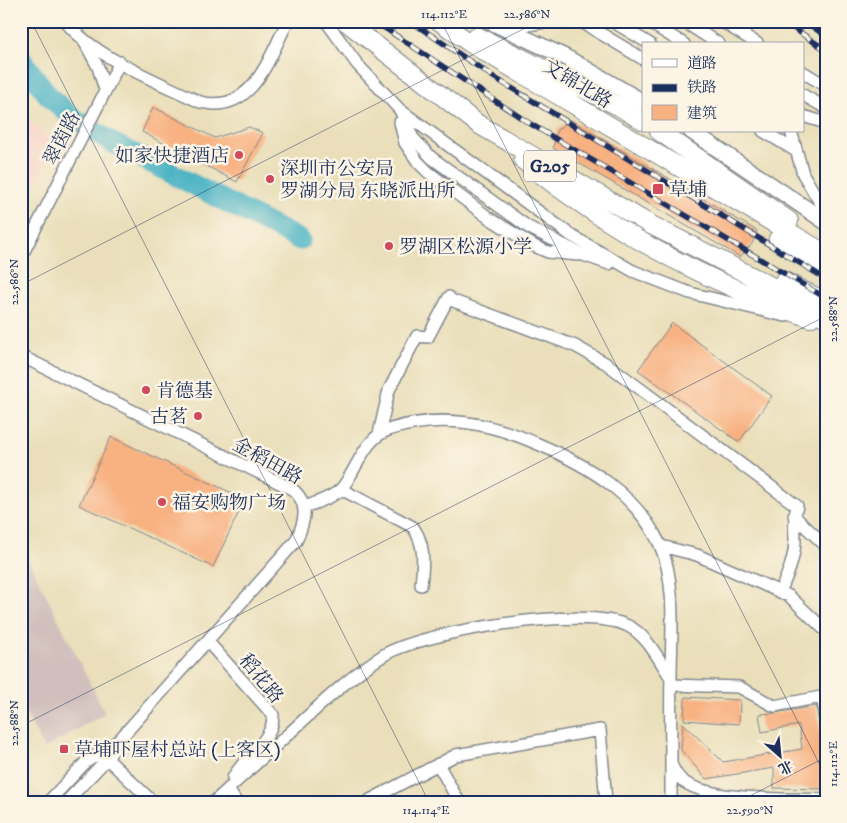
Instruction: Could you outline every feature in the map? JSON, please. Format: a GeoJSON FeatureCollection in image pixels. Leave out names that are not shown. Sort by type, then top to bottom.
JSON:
{"type":"FeatureCollection","features":[{"type":"Feature","properties":{"kind":"highway","name":"G205"},"geometry":{"type":"LineString","coordinates":[[345,21],[478,124],[617,206],[771,286],[826,318]]}},
{"type":"Feature","properties":{"kind":"highway","name":"文锦北路"},"geometry":{"type":"LineString","coordinates":[[439,21],[470,43],[826,254]]}},
{"type":"Feature","properties":{"kind":"highway"},"geometry":{"type":"LineString","coordinates":[[448,21],[612,103],[642,120]]}},
{"type":"Feature","properties":{"kind":"highway"},"geometry":{"type":"LineString","coordinates":[[478,124],[549,182],[656,250],[786,309],[826,325]]}},
{"type":"Feature","properties":{"kind":"highway"},"geometry":{"type":"LineString","coordinates":[[661,132],[826,247]]}},
{"type":"Feature","properties":{"kind":"highway"},"geometry":{"type":"LineString","coordinates":[[640,145],[826,269]]}},
{"type":"Feature","properties":{"kind":"highway"},"geometry":{"type":"LineString","coordinates":[[617,206],[723,250],[826,302]]}},
{"type":"Feature","properties":{"kind":"main road"},"geometry":{"type":"LineString","coordinates":[[492,23],[567,58],[642,101]]}},
{"type":"Feature","properties":{"kind":"main road"},"geometry":{"type":"LineString","coordinates":[[692,132],[826,222]]}},
{"type":"Feature","properties":{"kind":"street"},"geometry":{"type":"LineString","coordinates":[[65,21],[82,39],[98,67],[105,90]]}},
{"type":"Feature","properties":{"kind":"street"},"geometry":{"type":"LineString","coordinates":[[82,39],[120,62],[200,102],[222,104],[233,102],[251,88],[288,21]]}},
{"type":"Feature","properties":{"kind":"street"},"geometry":{"type":"LineString","coordinates":[[326,21],[357,64],[400,110],[589,247],[633,270],[690,294],[826,325]]}},
{"type":"Feature","properties":{"kind":"street"},"geometry":{"type":"LineString","coordinates":[[492,23],[522,26],[550,21]]}},
{"type":"Feature","properties":{"kind":"street"},"geometry":{"type":"LineString","coordinates":[[580,21],[642,58]]}},
{"type":"Feature","properties":{"kind":"street"},"geometry":{"type":"LineString","coordinates":[[612,21],[647,42]]}},
{"type":"Feature","properties":{"kind":"street"},"geometry":{"type":"LineString","coordinates":[[647,21],[681,42]]}},
{"type":"Feature","properties":{"kind":"street"},"geometry":{"type":"LineString","coordinates":[[682,21],[717,42]]}},
{"type":"Feature","properties":{"kind":"street"},"geometry":{"type":"LineString","coordinates":[[721,21],[755,42]]}},
{"type":"Feature","properties":{"kind":"street","name":"翠茵路"},"geometry":{"type":"LineString","coordinates":[[21,257],[120,62]]}},
{"type":"Feature","properties":{"kind":"street"},"geometry":{"type":"LineString","coordinates":[[804,73],[826,86]]}},
{"type":"Feature","properties":{"kind":"street"},"geometry":{"type":"LineString","coordinates":[[804,96],[826,108]]}},
{"type":"Feature","properties":{"kind":"street"},"geometry":{"type":"LineString","coordinates":[[400,110],[413,138],[432,158],[528,227],[584,255],[633,270]]}},
{"type":"Feature","properties":{"kind":"street"},"geometry":{"type":"LineString","coordinates":[[804,116],[826,124]]}},
{"type":"Feature","properties":{"kind":"street"},"geometry":{"type":"LineString","coordinates":[[765,132],[796,151]]}},
{"type":"Feature","properties":{"kind":"street"},"geometry":{"type":"LineString","coordinates":[[791,132],[803,174],[826,213]]}},
{"type":"Feature","properties":{"kind":"street"},"geometry":{"type":"LineString","coordinates":[[379,434],[389,390],[417,336],[428,337],[448,298],[575,346],[607,364],[797,506],[794,516],[795,544],[791,568],[780,592]]}},
{"type":"Feature","properties":{"kind":"street","name":"金稻田路"},"geometry":{"type":"LineString","coordinates":[[21,356],[292,489],[298,493],[305,507],[304,521],[296,541],[208,642],[104,756],[66,802]]}},
{"type":"Feature","properties":{"kind":"street"},"geometry":{"type":"LineString","coordinates":[[305,507],[329,497],[341,489],[369,444],[379,434],[425,421],[458,420],[486,425],[518,435],[559,452],[593,471],[618,489],[636,510],[661,546],[672,609],[671,802]]}},
{"type":"Feature","properties":{"kind":"street"},"geometry":{"type":"LineString","coordinates":[[341,489],[413,527],[420,537],[424,553],[421,585]]}},
{"type":"Feature","properties":{"kind":"street"},"geometry":{"type":"LineString","coordinates":[[794,516],[826,546]]}},
{"type":"Feature","properties":{"kind":"street"},"geometry":{"type":"LineString","coordinates":[[661,546],[697,555],[789,596],[826,631]]}},
{"type":"Feature","properties":{"kind":"street"},"geometry":{"type":"LineString","coordinates":[[214,802],[347,681],[384,655],[412,642],[443,634],[564,618],[604,618],[627,625],[638,632],[671,681]]}},
{"type":"Feature","properties":{"kind":"street","name":"稻花路"},"geometry":{"type":"LineString","coordinates":[[208,642],[273,715],[273,725],[266,737],[234,775],[228,789]]}},
{"type":"Feature","properties":{"kind":"street"},"geometry":{"type":"LineString","coordinates":[[671,681],[740,687],[774,706],[824,697],[826,717]]}},
{"type":"Feature","properties":{"kind":"street"},"geometry":{"type":"LineString","coordinates":[[371,802],[370,800],[456,755],[600,730],[606,802]]}},
{"type":"Feature","properties":{"kind":"street"},"geometry":{"type":"LineString","coordinates":[[104,756],[153,802]]}},
{"type":"Feature","properties":{"kind":"street","name":"金稻田路"},"geometry":{"type":"LineString","coordinates":[[48,802],[86,762],[104,756]]}},
{"type":"Feature","properties":{"kind":"street"},"geometry":{"type":"LineString","coordinates":[[438,764],[460,802]]}},
{"type":"Feature","properties":{"kind":"street"},"geometry":{"type":"LineString","coordinates":[[671,764],[683,781],[715,794],[826,800]]}},
{"type":"Feature","properties":{"kind":"street"},"geometry":{"type":"LineString","coordinates":[[228,789],[236,802]]}},
{"type":"Feature","properties":{"kind":"shaded area"},"geometry":{"type":"Polygon","coordinates":[[[21,114],[57,145],[21,212],[21,114]]]}},
{"type":"Feature","properties":{"kind":"shaded area"},"geometry":{"type":"Polygon","coordinates":[[[21,545],[105,713],[44,749],[21,703],[21,545]]]}},
{"type":"Feature","properties":{"kind":"building"},"geometry":{"type":"Polygon","coordinates":[[[153,107],[215,138],[249,127],[263,133],[237,182],[142,132],[153,107]]]}},
{"type":"Feature","properties":{"kind":"building"},"geometry":{"type":"Polygon","coordinates":[[[571,120],[757,231],[752,244],[740,257],[553,148],[557,130],[571,120]]]}},
{"type":"Feature","properties":{"kind":"building"},"geometry":{"type":"Polygon","coordinates":[[[672,323],[772,396],[739,442],[638,370],[672,323]]]}},
{"type":"Feature","properties":{"kind":"building","name":"福安购物广场"},"geometry":{"type":"Polygon","coordinates":[[[111,437],[245,499],[213,567],[79,505],[111,437]]]}},
{"type":"Feature","properties":{"kind":"building"},"geometry":{"type":"Polygon","coordinates":[[[685,697],[740,700],[739,724],[684,720],[685,697]]]}},
{"type":"Feature","properties":{"kind":"building"},"geometry":{"type":"Polygon","coordinates":[[[816,706],[826,763],[826,789],[774,788],[774,768],[706,779],[681,750],[683,723],[723,762],[802,749],[799,725],[762,732],[759,714],[816,706]]]}},
{"type":"Feature","properties":{"kind":"waterway"},"geometry":{"type":"LineString","coordinates":[[21,59],[48,95],[69,115],[113,143],[300,240]]}},
{"type":"Feature","properties":{"kind":"railway"},"geometry":{"type":"LineString","coordinates":[[374,21],[529,123],[826,298]]}},
{"type":"Feature","properties":{"kind":"railway"},"geometry":{"type":"LineString","coordinates":[[410,21],[495,78],[826,279]]}},
{"type":"Feature","properties":{"kind":"railway"},"geometry":{"type":"LineString","coordinates":[[783,21],[826,50]]}},
{"type":"Feature","properties":{"kind":"railway"},"geometry":{"type":"LineString","coordinates":[[804,21],[826,36]]}},
{"type":"Feature","properties":{"kind":"railway"},"geometry":{"type":"LineString","coordinates":[[821,21],[826,25]]}},
{"type":"Feature","properties":{"kind":"place","name":"如家快捷酒店"},"geometry":{"type":"Point","coordinates":[239,155]}},
{"type":"Feature","properties":{"kind":"place","name":"深圳市公安局 罗湖分局 东晓派出所"},"geometry":{"type":"Point","coordinates":[270,179]}},
{"type":"Feature","properties":{"kind":"place","name":"草埔"},"geometry":{"type":"Point","coordinates":[658,189]}},
{"type":"Feature","properties":{"kind":"place","name":"罗湖区松源小学"},"geometry":{"type":"Point","coordinates":[389,246]}},
{"type":"Feature","properties":{"kind":"place","name":"肯德基"},"geometry":{"type":"Point","coordinates":[146,390]}},
{"type":"Feature","properties":{"kind":"place","name":"古茗"},"geometry":{"type":"Point","coordinates":[198,416]}},
{"type":"Feature","properties":{"kind":"place","name":"福安购物广场"},"geometry":{"type":"Point","coordinates":[162,502]}},
{"type":"Feature","properties":{"kind":"place","name":"草埔吓屋村总站 (上客区)"},"geometry":{"type":"Point","coordinates":[64,749]}}]}
